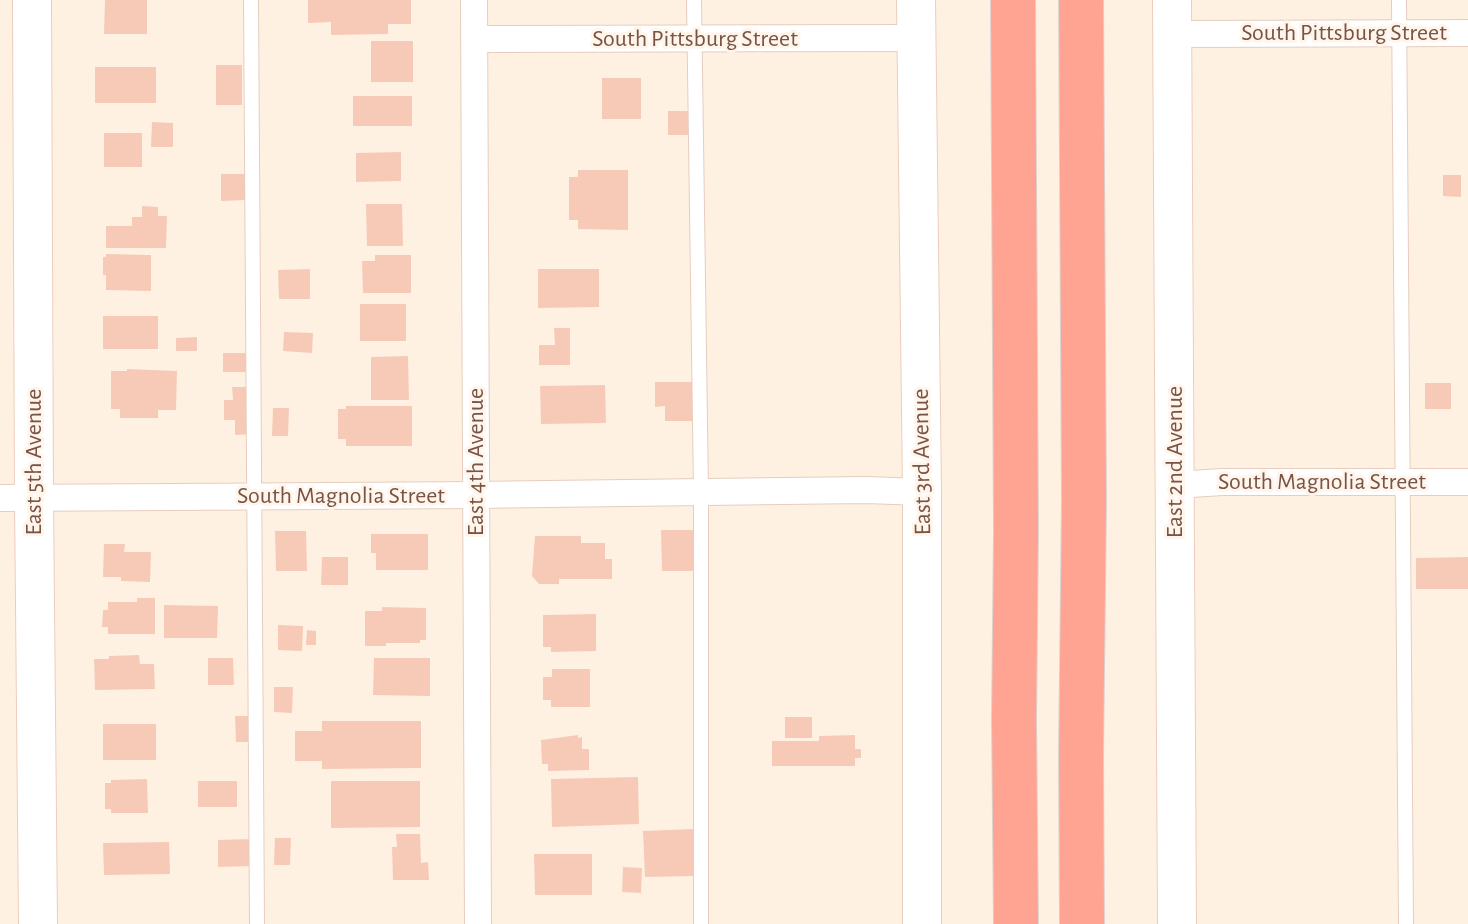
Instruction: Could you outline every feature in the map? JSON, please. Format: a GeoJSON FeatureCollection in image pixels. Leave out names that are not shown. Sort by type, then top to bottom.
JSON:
{"type":"FeatureCollection","features":[{"type":"Feature","properties":{"kind":"highway"},"geometry":{"type":"LineString","coordinates":[[1013,0],[1016,924]]}},
{"type":"Feature","properties":{"kind":"highway"},"geometry":{"type":"LineString","coordinates":[[1081,0],[1084,485],[1082,924]]}},
{"type":"Feature","properties":{"kind":"highway"},"geometry":{"type":"LineString","coordinates":[[987,924],[1014,719]]}},
{"type":"Feature","properties":{"kind":"highway"},"geometry":{"type":"LineString","coordinates":[[1081,756],[1109,868],[1113,924]]}},
{"type":"Feature","properties":{"kind":"street","name":"East 5th Avenue"},"geometry":{"type":"LineString","coordinates":[[32,0],[17,498],[38,924]]}},
{"type":"Feature","properties":{"kind":"street","name":"East 4th Avenue"},"geometry":{"type":"LineString","coordinates":[[474,0],[478,924]]}},
{"type":"Feature","properties":{"kind":"street","name":"East 3rd Avenue"},"geometry":{"type":"LineString","coordinates":[[916,0],[922,492],[922,924]]}},
{"type":"Feature","properties":{"kind":"street","name":"South Pittsburg Street"},"geometry":{"type":"LineString","coordinates":[[1172,17],[1399,33],[1468,33]]}},
{"type":"Feature","properties":{"kind":"street","name":"East 2nd Avenue"},"geometry":{"type":"LineString","coordinates":[[1172,17],[1177,924]]}},
{"type":"Feature","properties":{"kind":"street","name":"South Pittsburg Street"},"geometry":{"type":"LineString","coordinates":[[475,39],[916,38]]}},
{"type":"Feature","properties":{"kind":"street","name":"South Magnolia Street"},"geometry":{"type":"LineString","coordinates":[[1176,485],[1222,482],[1468,482]]}},
{"type":"Feature","properties":{"kind":"street","name":"South Magnolia Street"},"geometry":{"type":"LineString","coordinates":[[17,498],[851,490],[922,492]]}},
{"type":"Feature","properties":{"kind":"lane"},"geometry":{"type":"LineString","coordinates":[[251,0],[257,924]]}},
{"type":"Feature","properties":{"kind":"lane"},"geometry":{"type":"LineString","coordinates":[[694,0],[701,492],[701,924]]}},
{"type":"Feature","properties":{"kind":"lane"},"geometry":{"type":"LineString","coordinates":[[1399,0],[1406,924]]}},
{"type":"Feature","properties":{"kind":"building"},"geometry":{"type":"Polygon","coordinates":[[[105,0],[147,0],[147,34],[104,34],[105,0]]]}},
{"type":"Feature","properties":{"kind":"building"},"geometry":{"type":"Polygon","coordinates":[[[308,0],[411,0],[411,24],[388,24],[388,34],[331,35],[331,22],[308,23],[308,0]]]}},
{"type":"Feature","properties":{"kind":"building"},"geometry":{"type":"Polygon","coordinates":[[[371,41],[413,41],[413,82],[371,82],[371,41]]]}},
{"type":"Feature","properties":{"kind":"building"},"geometry":{"type":"Polygon","coordinates":[[[216,65],[242,65],[242,105],[216,105],[216,65]]]}},
{"type":"Feature","properties":{"kind":"building"},"geometry":{"type":"Polygon","coordinates":[[[95,67],[156,67],[156,103],[95,103],[95,67]]]}},
{"type":"Feature","properties":{"kind":"building"},"geometry":{"type":"Polygon","coordinates":[[[602,78],[641,78],[641,119],[602,119],[602,78]]]}},
{"type":"Feature","properties":{"kind":"building"},"geometry":{"type":"Polygon","coordinates":[[[353,96],[412,96],[412,126],[353,126],[353,96]]]}},
{"type":"Feature","properties":{"kind":"building"},"geometry":{"type":"Polygon","coordinates":[[[668,111],[690,111],[690,135],[668,135],[668,111]]]}},
{"type":"Feature","properties":{"kind":"building"},"geometry":{"type":"Polygon","coordinates":[[[152,122],[173,123],[173,147],[151,147],[152,122]]]}},
{"type":"Feature","properties":{"kind":"building"},"geometry":{"type":"Polygon","coordinates":[[[104,133],[142,133],[142,167],[104,167],[104,133]]]}},
{"type":"Feature","properties":{"kind":"building"},"geometry":{"type":"Polygon","coordinates":[[[401,152],[401,181],[356,182],[356,153],[401,152]]]}},
{"type":"Feature","properties":{"kind":"building"},"geometry":{"type":"Polygon","coordinates":[[[578,170],[628,170],[628,230],[578,229],[578,220],[569,220],[569,177],[578,177],[578,170]]]}},
{"type":"Feature","properties":{"kind":"building"},"geometry":{"type":"Polygon","coordinates":[[[221,174],[245,174],[246,200],[221,201],[221,174]]]}},
{"type":"Feature","properties":{"kind":"building"},"geometry":{"type":"Polygon","coordinates":[[[1443,175],[1461,175],[1461,197],[1443,196],[1443,175]]]}},
{"type":"Feature","properties":{"kind":"building"},"geometry":{"type":"Polygon","coordinates":[[[366,204],[402,204],[403,246],[367,246],[366,204]]]}},
{"type":"Feature","properties":{"kind":"building"},"geometry":{"type":"Polygon","coordinates":[[[142,206],[158,207],[158,216],[167,216],[166,248],[106,248],[106,226],[132,226],[132,217],[142,217],[142,206]]]}},
{"type":"Feature","properties":{"kind":"building"},"geometry":{"type":"Polygon","coordinates":[[[106,254],[151,255],[151,291],[106,290],[103,257],[106,254]]]}},
{"type":"Feature","properties":{"kind":"building"},"geometry":{"type":"Polygon","coordinates":[[[375,255],[411,255],[411,293],[363,293],[362,261],[375,261],[375,255]]]}},
{"type":"Feature","properties":{"kind":"building"},"geometry":{"type":"Polygon","coordinates":[[[310,269],[310,299],[279,299],[278,270],[310,269]]]}},
{"type":"Feature","properties":{"kind":"building"},"geometry":{"type":"Polygon","coordinates":[[[538,269],[599,269],[599,307],[538,308],[538,269]]]}},
{"type":"Feature","properties":{"kind":"building"},"geometry":{"type":"Polygon","coordinates":[[[360,304],[406,304],[406,341],[360,341],[360,304]]]}},
{"type":"Feature","properties":{"kind":"building"},"geometry":{"type":"Polygon","coordinates":[[[103,316],[158,316],[158,349],[103,349],[103,316]]]}},
{"type":"Feature","properties":{"kind":"building"},"geometry":{"type":"Polygon","coordinates":[[[554,328],[570,328],[570,365],[539,365],[539,345],[555,345],[554,328]]]}},
{"type":"Feature","properties":{"kind":"building"},"geometry":{"type":"Polygon","coordinates":[[[284,332],[313,333],[312,353],[283,351],[284,332]]]}},
{"type":"Feature","properties":{"kind":"building"},"geometry":{"type":"Polygon","coordinates":[[[197,337],[197,351],[176,351],[176,338],[197,337]]]}},
{"type":"Feature","properties":{"kind":"building"},"geometry":{"type":"Polygon","coordinates":[[[223,353],[247,353],[247,372],[223,372],[223,353]]]}},
{"type":"Feature","properties":{"kind":"building"},"geometry":{"type":"Polygon","coordinates":[[[408,356],[409,400],[371,400],[371,357],[408,356]]]}},
{"type":"Feature","properties":{"kind":"building"},"geometry":{"type":"Polygon","coordinates":[[[111,371],[177,371],[176,410],[158,410],[158,418],[120,418],[120,409],[111,409],[111,371]]]}},
{"type":"Feature","properties":{"kind":"building"},"geometry":{"type":"Polygon","coordinates":[[[655,382],[692,382],[692,421],[665,421],[665,406],[655,407],[655,382]]]}},
{"type":"Feature","properties":{"kind":"building"},"geometry":{"type":"Polygon","coordinates":[[[1425,383],[1451,383],[1451,409],[1425,409],[1425,383]]]}},
{"type":"Feature","properties":{"kind":"building"},"geometry":{"type":"Polygon","coordinates":[[[605,385],[606,423],[541,424],[540,386],[605,385]]]}},
{"type":"Feature","properties":{"kind":"building"},"geometry":{"type":"Polygon","coordinates":[[[232,387],[252,387],[253,434],[235,435],[235,420],[224,420],[224,400],[233,400],[232,387]]]}},
{"type":"Feature","properties":{"kind":"building"},"geometry":{"type":"Polygon","coordinates":[[[346,406],[412,406],[412,446],[346,446],[346,439],[338,439],[338,409],[346,409],[346,406]]]}},
{"type":"Feature","properties":{"kind":"building"},"geometry":{"type":"Polygon","coordinates":[[[273,408],[289,408],[288,436],[272,436],[273,408]]]}},
{"type":"Feature","properties":{"kind":"building"},"geometry":{"type":"Polygon","coordinates":[[[661,530],[695,530],[696,571],[662,571],[661,530]]]}},
{"type":"Feature","properties":{"kind":"building"},"geometry":{"type":"Polygon","coordinates":[[[275,531],[306,531],[307,571],[276,571],[275,531]]]}},
{"type":"Feature","properties":{"kind":"building"},"geometry":{"type":"Polygon","coordinates":[[[371,534],[428,534],[428,570],[376,570],[376,553],[371,553],[371,534]]]}},
{"type":"Feature","properties":{"kind":"building"},"geometry":{"type":"Polygon","coordinates":[[[535,536],[581,536],[581,543],[605,543],[605,559],[612,559],[612,579],[559,579],[559,584],[539,584],[532,576],[535,536]]]}},
{"type":"Feature","properties":{"kind":"building"},"geometry":{"type":"Polygon","coordinates":[[[104,544],[125,544],[124,552],[151,552],[150,582],[103,577],[104,544]]]}},
{"type":"Feature","properties":{"kind":"building"},"geometry":{"type":"Polygon","coordinates":[[[322,557],[348,557],[348,585],[321,585],[322,557]]]}},
{"type":"Feature","properties":{"kind":"building"},"geometry":{"type":"Polygon","coordinates":[[[1468,557],[1468,589],[1416,589],[1416,558],[1468,557]]]}},
{"type":"Feature","properties":{"kind":"building"},"geometry":{"type":"Polygon","coordinates":[[[137,598],[155,598],[155,634],[108,634],[108,627],[102,627],[103,610],[108,610],[108,602],[137,602],[137,598]]]}},
{"type":"Feature","properties":{"kind":"building"},"geometry":{"type":"Polygon","coordinates":[[[164,605],[218,606],[217,638],[164,638],[164,605]]]}},
{"type":"Feature","properties":{"kind":"building"},"geometry":{"type":"Polygon","coordinates":[[[382,607],[426,608],[426,640],[365,646],[365,611],[382,611],[382,607]]]}},
{"type":"Feature","properties":{"kind":"building"},"geometry":{"type":"Polygon","coordinates":[[[596,614],[596,651],[551,652],[551,647],[543,647],[543,615],[596,614]]]}},
{"type":"Feature","properties":{"kind":"building"},"geometry":{"type":"Polygon","coordinates":[[[278,625],[303,626],[302,651],[278,650],[278,625]]]}},
{"type":"Feature","properties":{"kind":"building"},"geometry":{"type":"Polygon","coordinates":[[[307,630],[316,631],[316,645],[306,645],[307,630]]]}},
{"type":"Feature","properties":{"kind":"building"},"geometry":{"type":"Polygon","coordinates":[[[139,655],[140,664],[154,664],[155,689],[95,690],[94,659],[139,655]]]}},
{"type":"Feature","properties":{"kind":"building"},"geometry":{"type":"Polygon","coordinates":[[[208,658],[233,658],[234,685],[208,685],[208,658]]]}},
{"type":"Feature","properties":{"kind":"building"},"geometry":{"type":"Polygon","coordinates":[[[374,658],[430,658],[430,696],[373,695],[374,658]]]}},
{"type":"Feature","properties":{"kind":"building"},"geometry":{"type":"Polygon","coordinates":[[[552,669],[590,669],[590,707],[551,707],[551,700],[543,700],[543,677],[552,677],[552,669]]]}},
{"type":"Feature","properties":{"kind":"building"},"geometry":{"type":"Polygon","coordinates":[[[274,687],[293,687],[292,713],[274,712],[274,687]]]}},
{"type":"Feature","properties":{"kind":"building"},"geometry":{"type":"Polygon","coordinates":[[[235,716],[254,716],[255,742],[236,742],[235,716]]]}},
{"type":"Feature","properties":{"kind":"building"},"geometry":{"type":"Polygon","coordinates":[[[785,717],[812,717],[812,738],[785,738],[785,717]]]}},
{"type":"Feature","properties":{"kind":"building"},"geometry":{"type":"Polygon","coordinates":[[[322,721],[421,721],[421,768],[322,769],[322,761],[295,761],[295,731],[322,731],[322,721]]]}},
{"type":"Feature","properties":{"kind":"building"},"geometry":{"type":"Polygon","coordinates":[[[103,724],[156,724],[156,760],[103,760],[103,724]]]}},
{"type":"Feature","properties":{"kind":"building"},"geometry":{"type":"Polygon","coordinates":[[[578,735],[578,738],[582,737],[582,749],[589,749],[589,770],[548,771],[548,764],[542,764],[541,740],[578,735]]]}},
{"type":"Feature","properties":{"kind":"building"},"geometry":{"type":"Polygon","coordinates":[[[855,735],[855,749],[861,749],[861,758],[855,758],[855,766],[772,766],[772,741],[819,741],[819,736],[855,735]]]}},
{"type":"Feature","properties":{"kind":"building"},"geometry":{"type":"Polygon","coordinates":[[[638,777],[639,824],[552,827],[551,779],[638,777]]]}},
{"type":"Feature","properties":{"kind":"building"},"geometry":{"type":"Polygon","coordinates":[[[147,779],[148,813],[111,813],[111,809],[105,809],[105,783],[111,783],[111,780],[147,779]]]}},
{"type":"Feature","properties":{"kind":"building"},"geometry":{"type":"Polygon","coordinates":[[[198,781],[237,781],[237,807],[198,807],[198,781]]]}},
{"type":"Feature","properties":{"kind":"building"},"geometry":{"type":"Polygon","coordinates":[[[331,781],[420,781],[420,827],[331,828],[331,781]]]}},
{"type":"Feature","properties":{"kind":"building"},"geometry":{"type":"Polygon","coordinates":[[[693,829],[694,876],[645,877],[643,831],[693,829]]]}},
{"type":"Feature","properties":{"kind":"building"},"geometry":{"type":"Polygon","coordinates":[[[396,834],[420,834],[421,863],[428,862],[429,880],[393,880],[392,847],[397,847],[396,834]]]}},
{"type":"Feature","properties":{"kind":"building"},"geometry":{"type":"Polygon","coordinates":[[[275,838],[291,838],[290,865],[274,865],[275,838]]]}},
{"type":"Feature","properties":{"kind":"building"},"geometry":{"type":"Polygon","coordinates":[[[253,839],[253,866],[218,867],[218,840],[253,839]]]}},
{"type":"Feature","properties":{"kind":"building"},"geometry":{"type":"Polygon","coordinates":[[[169,842],[170,874],[104,875],[103,843],[169,842]]]}},
{"type":"Feature","properties":{"kind":"building"},"geometry":{"type":"Polygon","coordinates":[[[534,854],[592,854],[592,895],[535,895],[534,854]]]}},
{"type":"Feature","properties":{"kind":"building"},"geometry":{"type":"Polygon","coordinates":[[[623,867],[642,868],[641,893],[622,892],[623,867]]]}}]}
